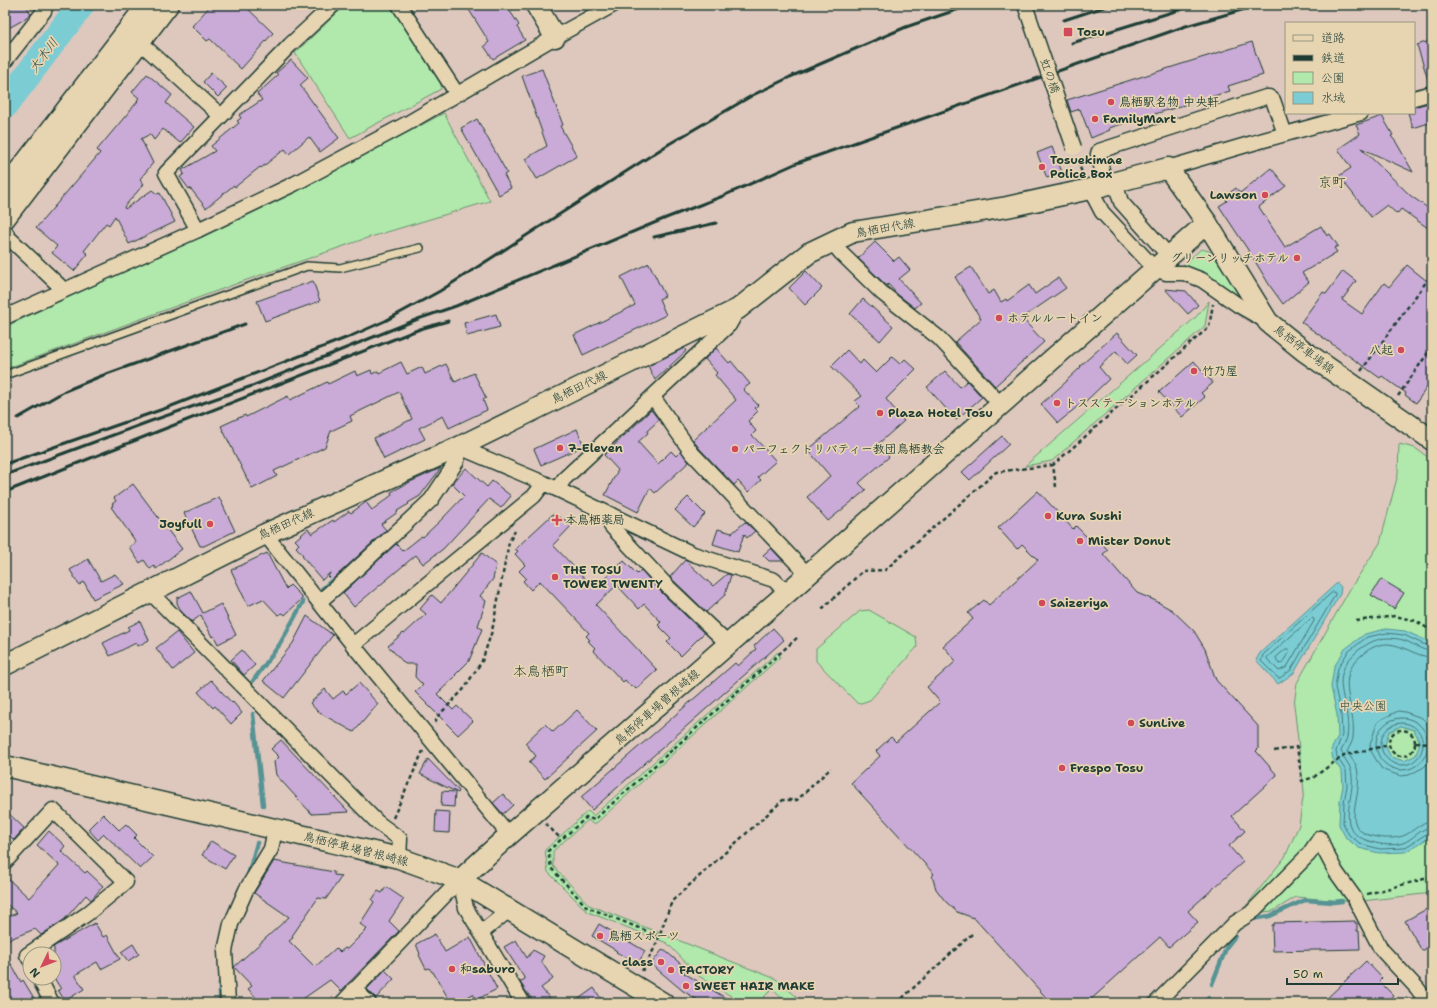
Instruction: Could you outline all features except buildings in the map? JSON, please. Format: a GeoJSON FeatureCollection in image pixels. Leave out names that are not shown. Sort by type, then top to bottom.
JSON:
{"type":"FeatureCollection","features":[{"type":"Feature","properties":{"kind":"main road"},"geometry":{"type":"LineString","coordinates":[[5,218],[134,37],[148,5]]}},
{"type":"Feature","properties":{"kind":"main road"},"geometry":{"type":"LineString","coordinates":[[5,187],[134,37],[168,5]]}},
{"type":"Feature","properties":{"kind":"main road"},"geometry":{"type":"LineString","coordinates":[[536,5],[555,37]]}},
{"type":"Feature","properties":{"kind":"main road","name":"鳥栖田代線"},"geometry":{"type":"LineString","coordinates":[[5,664],[265,534],[459,447],[738,309],[809,253],[854,232],[1007,207],[1102,186],[1168,168]]}},
{"type":"Feature","properties":{"kind":"main road","name":"鳥栖停車場線"},"geometry":{"type":"LineString","coordinates":[[1168,168],[1207,223],[1268,322],[1304,351],[1432,440]]}},
{"type":"Feature","properties":{"kind":"main road","name":"鳥栖停車場曽根崎線"},"geometry":{"type":"LineString","coordinates":[[5,766],[399,858],[460,880],[509,835],[808,575],[1207,223]]}},
{"type":"Feature","properties":{"kind":"main road"},"geometry":{"type":"LineString","coordinates":[[460,880],[663,1003]]}},
{"type":"Feature","properties":{"kind":"street"},"geometry":{"type":"LineString","coordinates":[[5,61],[44,11],[46,5]]}},
{"type":"Feature","properties":{"kind":"street"},"geometry":{"type":"LineString","coordinates":[[198,230],[166,173],[290,45],[333,5]]}},
{"type":"Feature","properties":{"kind":"street"},"geometry":{"type":"LineString","coordinates":[[399,5],[457,94]]}},
{"type":"Feature","properties":{"kind":"street"},"geometry":{"type":"LineString","coordinates":[[5,317],[198,230],[294,184],[408,123],[555,37],[613,5]]}},
{"type":"Feature","properties":{"kind":"street","name":"虹の橋"},"geometry":{"type":"LineString","coordinates":[[1025,5],[1074,148]]}},
{"type":"Feature","properties":{"kind":"street"},"geometry":{"type":"LineString","coordinates":[[134,37],[222,116]]}},
{"type":"Feature","properties":{"kind":"street"},"geometry":{"type":"LineString","coordinates":[[1415,98],[1432,93]]}},
{"type":"Feature","properties":{"kind":"street"},"geometry":{"type":"LineString","coordinates":[[1268,322],[1238,305],[1202,280],[1184,273],[1166,273],[1154,269],[1102,212],[1102,170],[1098,154],[1099,150],[1266,97],[1273,100],[1285,134]]}},
{"type":"Feature","properties":{"kind":"street"},"geometry":{"type":"LineString","coordinates":[[1168,168],[1357,114]]}},
{"type":"Feature","properties":{"kind":"street"},"geometry":{"type":"LineString","coordinates":[[1102,186],[1122,202],[1169,256]]}},
{"type":"Feature","properties":{"kind":"street"},"geometry":{"type":"LineString","coordinates":[[5,231],[8,237],[64,290]]}},
{"type":"Feature","properties":{"kind":"street"},"geometry":{"type":"LineString","coordinates":[[832,242],[841,253],[882,293],[939,338],[1001,405]]}},
{"type":"Feature","properties":{"kind":"street"},"geometry":{"type":"LineString","coordinates":[[557,489],[564,479],[729,325],[738,309]]}},
{"type":"Feature","properties":{"kind":"street"},"geometry":{"type":"LineString","coordinates":[[653,397],[692,453],[808,575]]}},
{"type":"Feature","properties":{"kind":"street"},"geometry":{"type":"LineString","coordinates":[[319,602],[431,500],[457,461],[459,447],[544,483],[693,554],[774,580],[787,593]]}},
{"type":"Feature","properties":{"kind":"street"},"geometry":{"type":"LineString","coordinates":[[353,645],[534,496],[544,483]]}},
{"type":"Feature","properties":{"kind":"street"},"geometry":{"type":"LineString","coordinates":[[610,514],[611,526],[668,587],[728,644]]}},
{"type":"Feature","properties":{"kind":"street"},"geometry":{"type":"LineString","coordinates":[[265,534],[353,645],[509,835]]}},
{"type":"Feature","properties":{"kind":"street"},"geometry":{"type":"LineString","coordinates":[[149,591],[377,822],[400,839],[399,858]]}},
{"type":"Feature","properties":{"kind":"street"},"geometry":{"type":"LineString","coordinates":[[5,862],[53,810],[126,882],[87,914],[40,946]]}},
{"type":"Feature","properties":{"kind":"street"},"geometry":{"type":"LineString","coordinates":[[228,1003],[225,951],[231,924],[246,890],[271,849],[275,830]]}},
{"type":"Feature","properties":{"kind":"street"},"geometry":{"type":"LineString","coordinates":[[1156,1003],[1235,923],[1251,913],[1309,854],[1320,838],[1336,872],[1354,897],[1381,949],[1417,988],[1428,1003]]}},
{"type":"Feature","properties":{"kind":"street"},"geometry":{"type":"LineString","coordinates":[[460,880],[466,908],[523,1003]]}},
{"type":"Feature","properties":{"kind":"street"},"geometry":{"type":"LineString","coordinates":[[342,1003],[460,880]]}},
{"type":"Feature","properties":{"kind":"street"},"geometry":{"type":"LineString","coordinates":[[481,933],[510,910]]}},
{"type":"Feature","properties":{"kind":"street"},"geometry":{"type":"LineString","coordinates":[[43,986],[52,1003]]}},
{"type":"Feature","properties":{"kind":"street"},"geometry":{"type":"LineString","coordinates":[[354,989],[370,1003]]}},
{"type":"Feature","properties":{"kind":"lane"},"geometry":{"type":"LineString","coordinates":[[5,375],[307,266],[340,268],[420,248]]}},
{"type":"Feature","properties":{"kind":"path"},"geometry":{"type":"LineString","coordinates":[[1351,384],[1432,274]]}},
{"type":"Feature","properties":{"kind":"path"},"geometry":{"type":"LineString","coordinates":[[822,609],[863,571],[885,570],[996,472],[1053,465],[1209,327],[1214,298]]}},
{"type":"Feature","properties":{"kind":"path"},"geometry":{"type":"LineString","coordinates":[[1388,410],[1432,347]]}},
{"type":"Feature","properties":{"kind":"path"},"geometry":{"type":"LineString","coordinates":[[1053,465],[1056,487]]}},
{"type":"Feature","properties":{"kind":"path"},"geometry":{"type":"LineString","coordinates":[[388,829],[438,716],[463,690],[482,661],[492,631],[509,542],[522,516],[521,506]]}},
{"type":"Feature","properties":{"kind":"path"},"geometry":{"type":"LineString","coordinates":[[1356,620],[1395,616],[1416,621],[1432,631]]}},
{"type":"Feature","properties":{"kind":"path"},"geometry":{"type":"LineString","coordinates":[[659,936],[587,907],[551,868],[548,851],[588,817],[594,820],[798,637]]}},
{"type":"Feature","properties":{"kind":"path"},"geometry":{"type":"LineString","coordinates":[[1401,730],[1411,733],[1416,742],[1413,752],[1403,757],[1393,754],[1389,745],[1392,734],[1401,730]]}},
{"type":"Feature","properties":{"kind":"path"},"geometry":{"type":"LineString","coordinates":[[1416,742],[1432,743]]}},
{"type":"Feature","properties":{"kind":"path"},"geometry":{"type":"LineString","coordinates":[[1274,751],[1297,747],[1302,781],[1314,777],[1344,755],[1389,745]]}},
{"type":"Feature","properties":{"kind":"path"},"geometry":{"type":"LineString","coordinates":[[640,974],[659,936],[672,901],[783,800],[797,800],[831,768]]}},
{"type":"Feature","properties":{"kind":"path"},"geometry":{"type":"LineString","coordinates":[[543,820],[561,840]]}},
{"type":"Feature","properties":{"kind":"path"},"geometry":{"type":"LineString","coordinates":[[1354,897],[1432,877]]}},
{"type":"Feature","properties":{"kind":"path"},"geometry":{"type":"LineString","coordinates":[[897,1003],[972,934]]}},
{"type":"Feature","properties":{"kind":"green space"},"geometry":{"type":"Polygon","coordinates":[[[347,5],[391,5],[441,84],[441,89],[350,138],[295,53],[347,5]]]}},
{"type":"Feature","properties":{"kind":"green space"},"geometry":{"type":"Polygon","coordinates":[[[444,113],[490,201],[364,239],[241,282],[8,368],[5,363],[5,327],[291,192],[344,166],[444,113]]]}},
{"type":"Feature","properties":{"kind":"green space"},"geometry":{"type":"Polygon","coordinates":[[[1201,249],[1209,251],[1218,261],[1239,294],[1236,297],[1202,272],[1183,269],[1181,267],[1201,249]]]}},
{"type":"Feature","properties":{"kind":"green space"},"geometry":{"type":"Polygon","coordinates":[[[1209,301],[1205,326],[1052,461],[1025,466],[1196,317],[1209,301]]]}},
{"type":"Feature","properties":{"kind":"green space","name":"中央公園"},"geometry":{"type":"Polygon","coordinates":[[[1399,444],[1415,448],[1432,460],[1432,490],[1429,511],[1432,513],[1432,893],[1353,902],[1296,897],[1273,911],[1251,913],[1246,906],[1285,857],[1299,825],[1304,791],[1294,705],[1297,683],[1350,589],[1380,543],[1398,474],[1399,444]]]}},
{"type":"Feature","properties":{"kind":"green space"},"geometry":{"type":"Polygon","coordinates":[[[869,610],[916,637],[917,647],[870,700],[858,704],[816,661],[816,649],[860,611],[869,610]]]}},
{"type":"Feature","properties":{"kind":"green space"},"geometry":{"type":"Polygon","coordinates":[[[778,652],[780,657],[594,825],[588,820],[553,851],[553,866],[589,905],[776,979],[804,1003],[787,1003],[772,989],[758,1003],[742,1003],[699,976],[667,943],[588,912],[548,872],[545,850],[588,811],[593,816],[778,652]]]}},
{"type":"Feature","properties":{"kind":"water"},"geometry":{"type":"Polygon","coordinates":[[[1337,583],[1341,587],[1340,594],[1294,673],[1278,684],[1256,660],[1260,653],[1337,583]]]}},
{"type":"Feature","properties":{"kind":"water"},"geometry":{"type":"Polygon","coordinates":[[[1386,629],[1405,631],[1432,643],[1432,834],[1427,839],[1405,852],[1379,853],[1359,848],[1346,838],[1339,825],[1340,801],[1343,786],[1342,772],[1333,759],[1331,750],[1338,736],[1337,715],[1331,687],[1334,667],[1345,649],[1365,634],[1386,629]],[[1401,726],[1389,732],[1385,745],[1391,757],[1404,761],[1416,755],[1420,742],[1414,730],[1401,726]]]}},
{"type":"Feature","properties":{"kind":"waterway","name":"大木川"},"geometry":{"type":"LineString","coordinates":[[5,105],[81,5]]}},
{"type":"Feature","properties":{"kind":"waterway"},"geometry":{"type":"LineString","coordinates":[[321,590],[377,541]]}},
{"type":"Feature","properties":{"kind":"waterway"},"geometry":{"type":"LineString","coordinates":[[253,681],[280,644],[303,602]]}},
{"type":"Feature","properties":{"kind":"waterway"},"geometry":{"type":"LineString","coordinates":[[253,714],[263,805]]}},
{"type":"Feature","properties":{"kind":"waterway"},"geometry":{"type":"LineString","coordinates":[[248,875],[257,843]]}},
{"type":"Feature","properties":{"kind":"waterway"},"geometry":{"type":"LineString","coordinates":[[1251,919],[1270,916],[1305,900],[1334,902],[1342,901]]}},
{"type":"Feature","properties":{"kind":"waterway"},"geometry":{"type":"LineString","coordinates":[[1212,984],[1227,946],[1235,936]]}},
{"type":"Feature","properties":{"kind":"waterway"},"geometry":{"type":"LineString","coordinates":[[220,982],[220,997]]}},
{"type":"Feature","properties":{"kind":"waterway"},"geometry":{"type":"LineString","coordinates":[[1207,1003],[1208,998]]}},
{"type":"Feature","properties":{"kind":"railway"},"geometry":{"type":"LineString","coordinates":[[5,464],[169,407],[351,336],[385,321],[440,291],[669,144],[753,95],[790,77],[906,27],[971,5]]}},
{"type":"Feature","properties":{"kind":"railway"},"geometry":{"type":"LineString","coordinates":[[1064,20],[1110,5]]}},
{"type":"Feature","properties":{"kind":"railway"},"geometry":{"type":"LineString","coordinates":[[1072,43],[1195,5]]}},
{"type":"Feature","properties":{"kind":"railway"},"geometry":{"type":"LineString","coordinates":[[5,475],[151,421],[252,386],[418,319],[456,306],[666,218],[723,196],[797,163],[1186,26],[1259,5]]}},
{"type":"Feature","properties":{"kind":"railway"},"geometry":{"type":"LineString","coordinates":[[654,237],[716,223]]}},
{"type":"Feature","properties":{"kind":"railway"},"geometry":{"type":"LineString","coordinates":[[5,492],[420,329],[448,321]]}},
{"type":"Feature","properties":{"kind":"railway"},"geometry":{"type":"LineString","coordinates":[[18,418],[65,391],[101,376],[245,324]]}},
{"type":"Feature","properties":{"kind":"place","name":"Tosu"},"geometry":{"type":"Point","coordinates":[1068,32]}},
{"type":"Feature","properties":{"kind":"place","name":"鳥栖駅名物 中央軒"},"geometry":{"type":"Point","coordinates":[1111,102]}},
{"type":"Feature","properties":{"kind":"place","name":"FamilyMart"},"geometry":{"type":"Point","coordinates":[1095,119]}},
{"type":"Feature","properties":{"kind":"place","name":"Tosuekimae Police Box"},"geometry":{"type":"Point","coordinates":[1042,167]}},
{"type":"Feature","properties":{"kind":"place","name":"Lawson"},"geometry":{"type":"Point","coordinates":[1265,195]}},
{"type":"Feature","properties":{"kind":"place","name":"グリーンリッチホテル"},"geometry":{"type":"Point","coordinates":[1297,258]}},
{"type":"Feature","properties":{"kind":"place","name":"ホテルルートイン"},"geometry":{"type":"Point","coordinates":[999,318]}},
{"type":"Feature","properties":{"kind":"place","name":"八起"},"geometry":{"type":"Point","coordinates":[1401,350]}},
{"type":"Feature","properties":{"kind":"place","name":"竹乃屋"},"geometry":{"type":"Point","coordinates":[1194,371]}},
{"type":"Feature","properties":{"kind":"place","name":"トスステーションホテル"},"geometry":{"type":"Point","coordinates":[1057,403]}},
{"type":"Feature","properties":{"kind":"place","name":"Plaza Hotel Tosu"},"geometry":{"type":"Point","coordinates":[880,413]}},
{"type":"Feature","properties":{"kind":"place","name":"7-Eleven"},"geometry":{"type":"Point","coordinates":[560,448]}},
{"type":"Feature","properties":{"kind":"place","name":"パーフェクトリバティー教団鳥栖教会"},"geometry":{"type":"Point","coordinates":[735,449]}},
{"type":"Feature","properties":{"kind":"place","name":"Kura Sushi"},"geometry":{"type":"Point","coordinates":[1048,516]}},
{"type":"Feature","properties":{"kind":"place","name":"本鳥栖薬局"},"geometry":{"type":"Point","coordinates":[557,520]}},
{"type":"Feature","properties":{"kind":"place","name":"Joyfull"},"geometry":{"type":"Point","coordinates":[210,524]}},
{"type":"Feature","properties":{"kind":"place","name":"Mister Donut"},"geometry":{"type":"Point","coordinates":[1080,541]}},
{"type":"Feature","properties":{"kind":"place","name":"THE TOSU TOWER TWENTY"},"geometry":{"type":"Point","coordinates":[555,577]}},
{"type":"Feature","properties":{"kind":"place","name":"Saizeriya"},"geometry":{"type":"Point","coordinates":[1042,603]}},
{"type":"Feature","properties":{"kind":"place","name":"SunLive"},"geometry":{"type":"Point","coordinates":[1131,723]}},
{"type":"Feature","properties":{"kind":"place","name":"Frespo Tosu"},"geometry":{"type":"Point","coordinates":[1062,768]}},
{"type":"Feature","properties":{"kind":"place","name":"鳥栖スポーツ"},"geometry":{"type":"Point","coordinates":[600,936]}},
{"type":"Feature","properties":{"kind":"place","name":"class"},"geometry":{"type":"Point","coordinates":[661,962]}},
{"type":"Feature","properties":{"kind":"place","name":"和saburo"},"geometry":{"type":"Point","coordinates":[452,969]}},
{"type":"Feature","properties":{"kind":"place","name":"FACTORY"},"geometry":{"type":"Point","coordinates":[671,970]}},
{"type":"Feature","properties":{"kind":"place","name":"SWEET HAIR MAKE"},"geometry":{"type":"Point","coordinates":[686,986]}},
{"type":"Feature","properties":{"kind":"district","name":"京町"},"geometry":{"type":"Point","coordinates":[1332,182]}},
{"type":"Feature","properties":{"kind":"district","name":"本鳥栖町"},"geometry":{"type":"Point","coordinates":[541,671]}}]}
